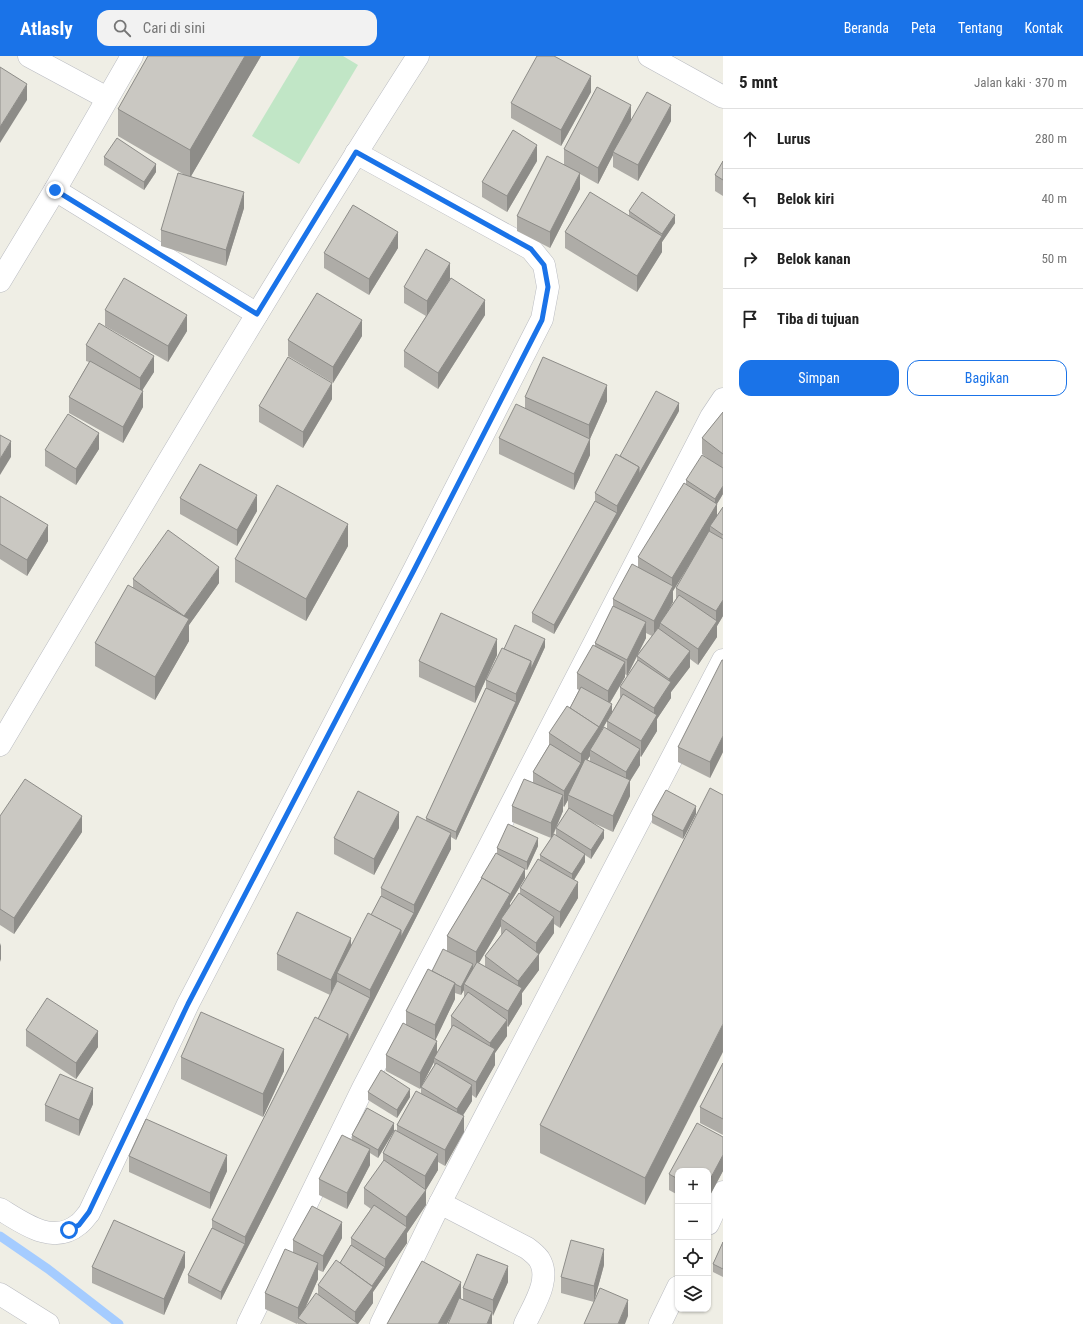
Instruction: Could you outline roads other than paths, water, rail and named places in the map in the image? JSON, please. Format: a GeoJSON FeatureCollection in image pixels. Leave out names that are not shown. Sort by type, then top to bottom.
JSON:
{"type":"FeatureCollection","features":[{"type":"Feature","properties":{"kind":"street"},"geometry":{"type":"LineString","coordinates":[[28,56],[107,98]]}},
{"type":"Feature","properties":{"kind":"street"},"geometry":{"type":"LineString","coordinates":[[0,281],[55,190],[132,56]]}},
{"type":"Feature","properties":{"kind":"street"},"geometry":{"type":"LineString","coordinates":[[0,745],[257,314],[356,152],[418,56]]}},
{"type":"Feature","properties":{"kind":"street"},"geometry":{"type":"LineString","coordinates":[[649,56],[723,97]]}},
{"type":"Feature","properties":{"kind":"street"},"geometry":{"type":"LineString","coordinates":[[0,1209],[30,1228],[42,1232],[55,1233],[69,1230],[79,1225],[89,1212],[188,1004],[414,570],[542,320],[548,287],[544,265],[531,249],[356,152]]}},
{"type":"Feature","properties":{"kind":"street"},"geometry":{"type":"LineString","coordinates":[[55,190],[257,314]]}},
{"type":"Feature","properties":{"kind":"street"},"geometry":{"type":"LineString","coordinates":[[248,1324],[363,1088],[711,418],[723,399]]}},
{"type":"Feature","properties":{"kind":"street"},"geometry":{"type":"LineString","coordinates":[[381,1324],[440,1203],[723,660]]}},
{"type":"Feature","properties":{"kind":"street"},"geometry":{"type":"LineString","coordinates":[[711,1218],[723,1192]]}},
{"type":"Feature","properties":{"kind":"street"},"geometry":{"type":"LineString","coordinates":[[440,1203],[527,1248],[539,1259],[543,1271],[543,1282],[524,1324]]}},
{"type":"Feature","properties":{"kind":"street"},"geometry":{"type":"LineString","coordinates":[[660,1324],[675,1293]]}},
{"type":"Feature","properties":{"kind":"street"},"geometry":{"type":"LineString","coordinates":[[0,1294],[48,1324]]}},
{"type":"Feature","properties":{"kind":"waterway"},"geometry":{"type":"LineString","coordinates":[[0,1236],[48,1269],[119,1324]]}}]}
